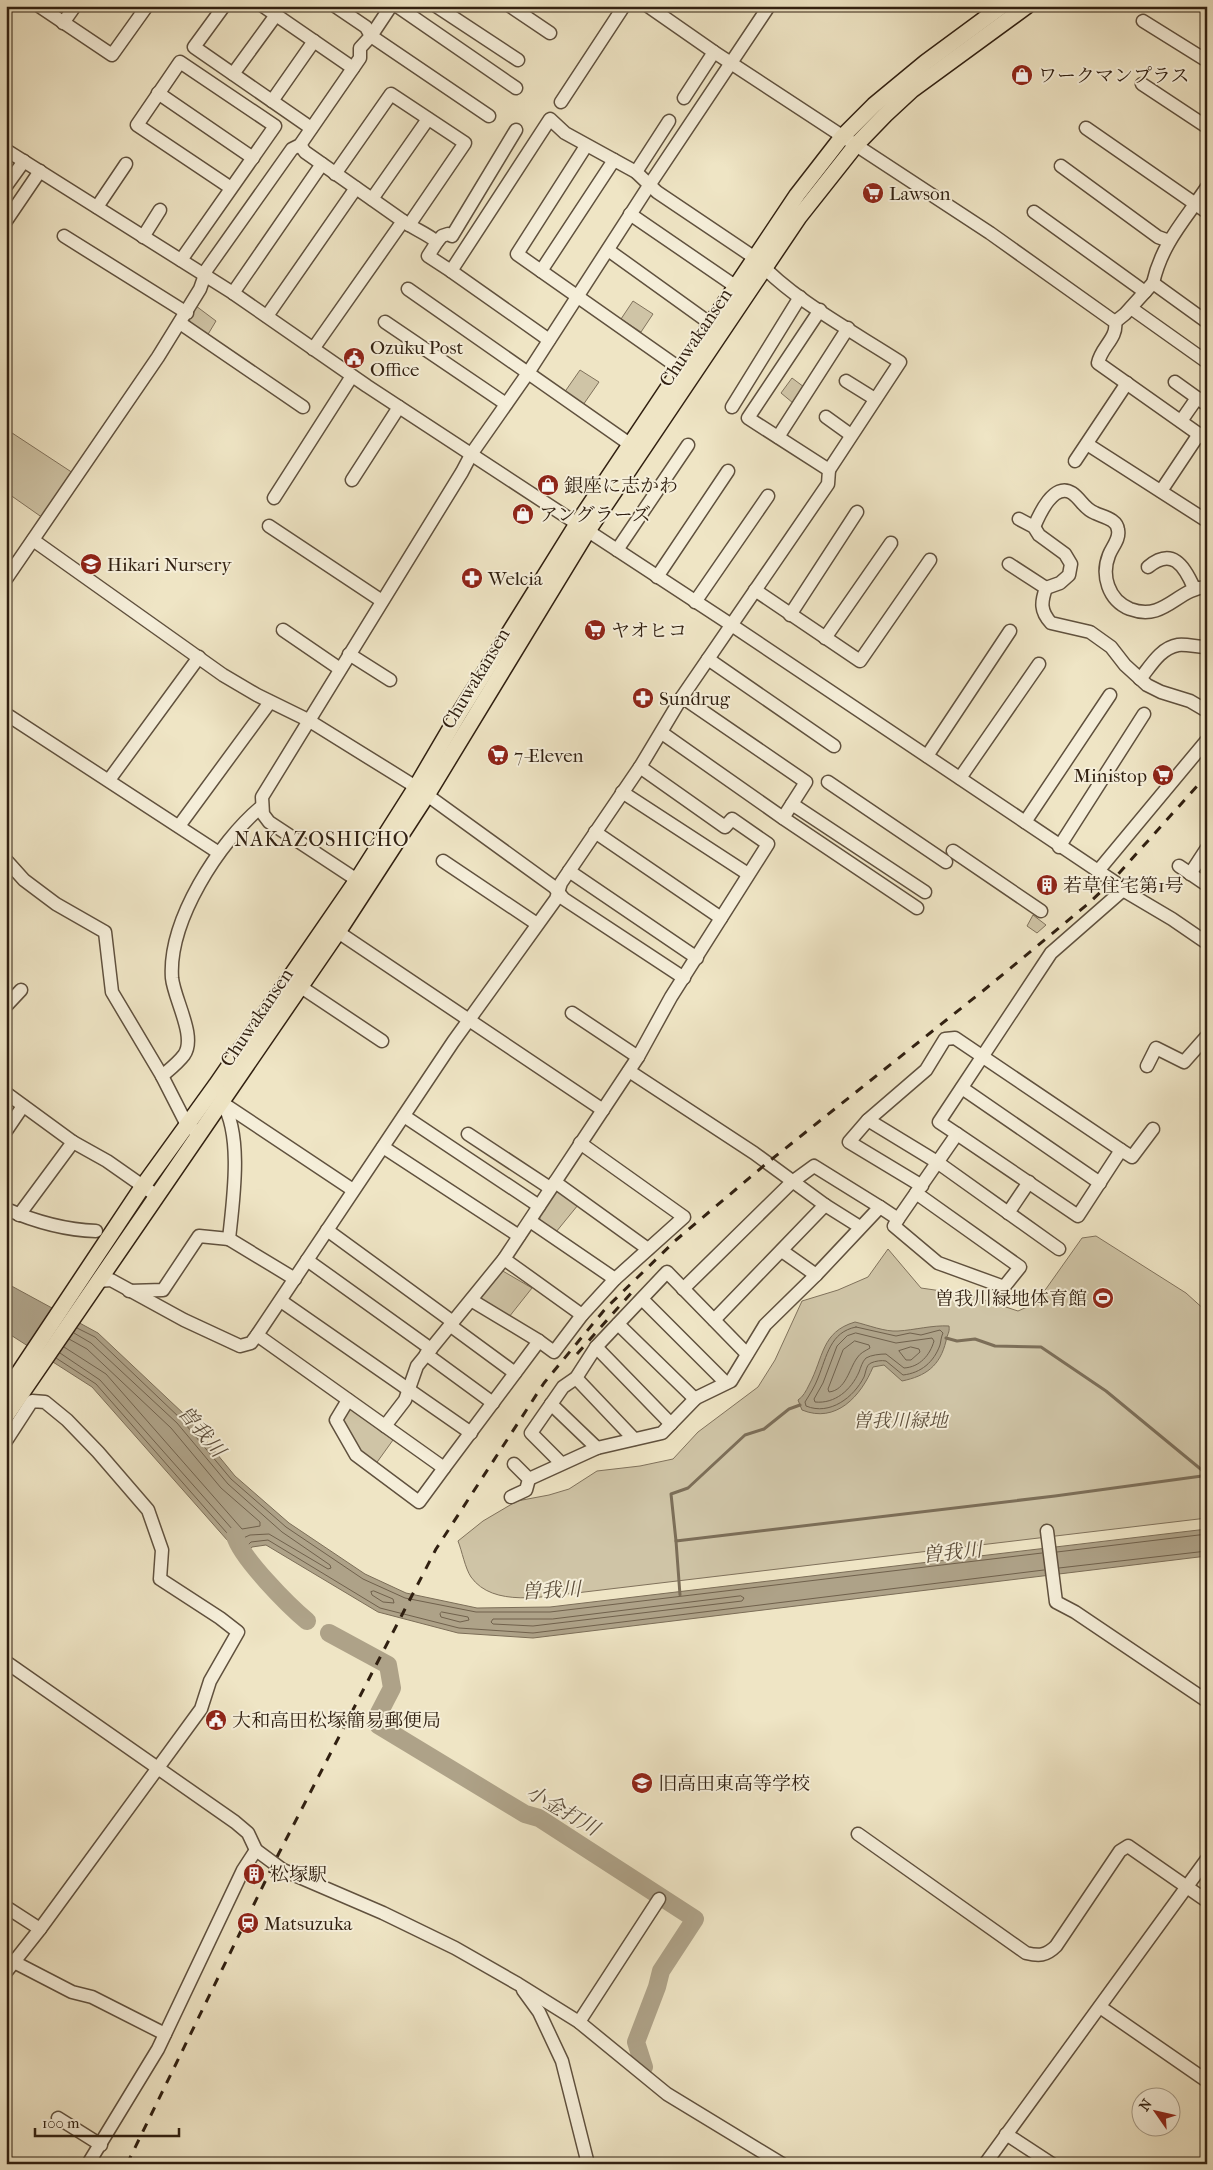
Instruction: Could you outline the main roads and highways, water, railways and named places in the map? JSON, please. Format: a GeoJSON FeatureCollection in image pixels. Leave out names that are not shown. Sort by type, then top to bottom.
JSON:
{"type":"FeatureCollection","features":[{"type":"Feature","properties":{"kind":"main road","name":"Chuwakansen"},"geometry":{"type":"LineString","coordinates":[[582,528],[631,445],[736,286],[760,264],[774,226],[842,136],[874,105],[926,62],[1002,6]]}},
{"type":"Feature","properties":{"kind":"main road","name":"Chuwakansen"},"geometry":{"type":"LineString","coordinates":[[6,1392],[30,1368],[97,1283],[302,987],[338,932],[422,791],[460,712],[760,264],[856,146],[912,90],[1027,6]]}},
{"type":"Feature","properties":{"kind":"main road","name":"Chuwakansen"},"geometry":{"type":"LineString","coordinates":[[6,1416],[30,1368],[80,1281],[143,1186],[210,1093],[357,880],[422,791]]}},
{"type":"Feature","properties":{"kind":"water"},"geometry":{"type":"Polygon","coordinates":[[[6,1283],[98,1333],[185,1415],[235,1476],[289,1523],[365,1574],[406,1593],[477,1608],[550,1607],[1207,1529],[1207,1556],[533,1638],[458,1633],[378,1612],[266,1545],[252,1547],[243,1558],[92,1387],[6,1332],[6,1283]]]}},
{"type":"Feature","properties":{"kind":"water"},"geometry":{"type":"Polygon","coordinates":[[[855,1322],[893,1331],[943,1326],[949,1326],[949,1330],[940,1357],[925,1373],[902,1381],[884,1365],[873,1367],[862,1388],[846,1405],[826,1413],[802,1410],[798,1400],[803,1396],[808,1387],[829,1339],[844,1326],[855,1322]]]}},
{"type":"Feature","properties":{"kind":"waterway"},"geometry":{"type":"LineString","coordinates":[[800,1405],[789,1409],[764,1429],[745,1435],[688,1488],[671,1494],[676,1541],[1055,1496],[1202,1476],[1203,1471],[1106,1391],[1041,1347],[995,1346],[975,1339],[957,1341],[946,1338]]}},
{"type":"Feature","properties":{"kind":"waterway","name":"小金打川"},"geometry":{"type":"LineString","coordinates":[[235,1536],[256,1569],[307,1621]]}},
{"type":"Feature","properties":{"kind":"waterway"},"geometry":{"type":"LineString","coordinates":[[676,1541],[680,1595]]}},
{"type":"Feature","properties":{"kind":"waterway","name":"小金打川"},"geometry":{"type":"LineString","coordinates":[[329,1633],[388,1665],[392,1688],[377,1717],[378,1725],[525,1814],[539,1818],[695,1919],[661,1971],[657,1987],[636,2042],[644,2067]]}},
{"type":"Feature","properties":{"kind":"railway"},"geometry":{"type":"LineString","coordinates":[[127,2164],[279,1853],[436,1549],[544,1383],[606,1308],[676,1240],[767,1163],[984,990],[1089,903],[1112,881],[1207,775]]}},
{"type":"Feature","properties":{"kind":"railway"},"geometry":{"type":"LineString","coordinates":[[577,1354],[632,1292]]}},
{"type":"Feature","properties":{"kind":"place","name":"ワークマンプラス"},"geometry":{"type":"Point","coordinates":[1022,75]}},
{"type":"Feature","properties":{"kind":"place","name":"Lawson"},"geometry":{"type":"Point","coordinates":[873,193]}},
{"type":"Feature","properties":{"kind":"place","name":"Ozuku Post Office"},"geometry":{"type":"Point","coordinates":[354,358]}},
{"type":"Feature","properties":{"kind":"place","name":"銀座に志かわ"},"geometry":{"type":"Point","coordinates":[548,485]}},
{"type":"Feature","properties":{"kind":"place","name":"アングラーズ"},"geometry":{"type":"Point","coordinates":[523,514]}},
{"type":"Feature","properties":{"kind":"place","name":"Hikari Nursery"},"geometry":{"type":"Point","coordinates":[91,564]}},
{"type":"Feature","properties":{"kind":"place","name":"Welcia"},"geometry":{"type":"Point","coordinates":[472,578]}},
{"type":"Feature","properties":{"kind":"place","name":"ヤオヒコ"},"geometry":{"type":"Point","coordinates":[595,630]}},
{"type":"Feature","properties":{"kind":"place","name":"Sundrug"},"geometry":{"type":"Point","coordinates":[643,698]}},
{"type":"Feature","properties":{"kind":"place","name":"7-Eleven"},"geometry":{"type":"Point","coordinates":[498,755]}},
{"type":"Feature","properties":{"kind":"place","name":"Ministop"},"geometry":{"type":"Point","coordinates":[1163,775]}},
{"type":"Feature","properties":{"kind":"place","name":"若草住宅第1号"},"geometry":{"type":"Point","coordinates":[1047,885]}},
{"type":"Feature","properties":{"kind":"place","name":"曽我川緑地体育館"},"geometry":{"type":"Point","coordinates":[1103,1298]}},
{"type":"Feature","properties":{"kind":"place","name":"大和高田松塚簡易郵便局"},"geometry":{"type":"Point","coordinates":[216,1720]}},
{"type":"Feature","properties":{"kind":"place","name":"旧高田東高等学校"},"geometry":{"type":"Point","coordinates":[642,1783]}},
{"type":"Feature","properties":{"kind":"place","name":"松塚駅"},"geometry":{"type":"Point","coordinates":[254,1874]}},
{"type":"Feature","properties":{"kind":"place","name":"Matsuzuka"},"geometry":{"type":"Point","coordinates":[248,1923]}},
{"type":"Feature","properties":{"kind":"district","name":"NAKAZOSHICHO"},"geometry":{"type":"Point","coordinates":[322,839]}},
{"type":"Feature","properties":{"kind":"park label","name":"曽我川緑地"},"geometry":{"type":"Point","coordinates":[900,1420]}},
{"type":"Feature","properties":{"kind":"water label","name":"曽我川"},"geometry":{"type":"Point","coordinates":[202,1431]}},
{"type":"Feature","properties":{"kind":"water label","name":"曽我川"},"geometry":{"type":"Point","coordinates":[952,1552]}},
{"type":"Feature","properties":{"kind":"water label","name":"曽我川"},"geometry":{"type":"Point","coordinates":[551,1590]}}]}
